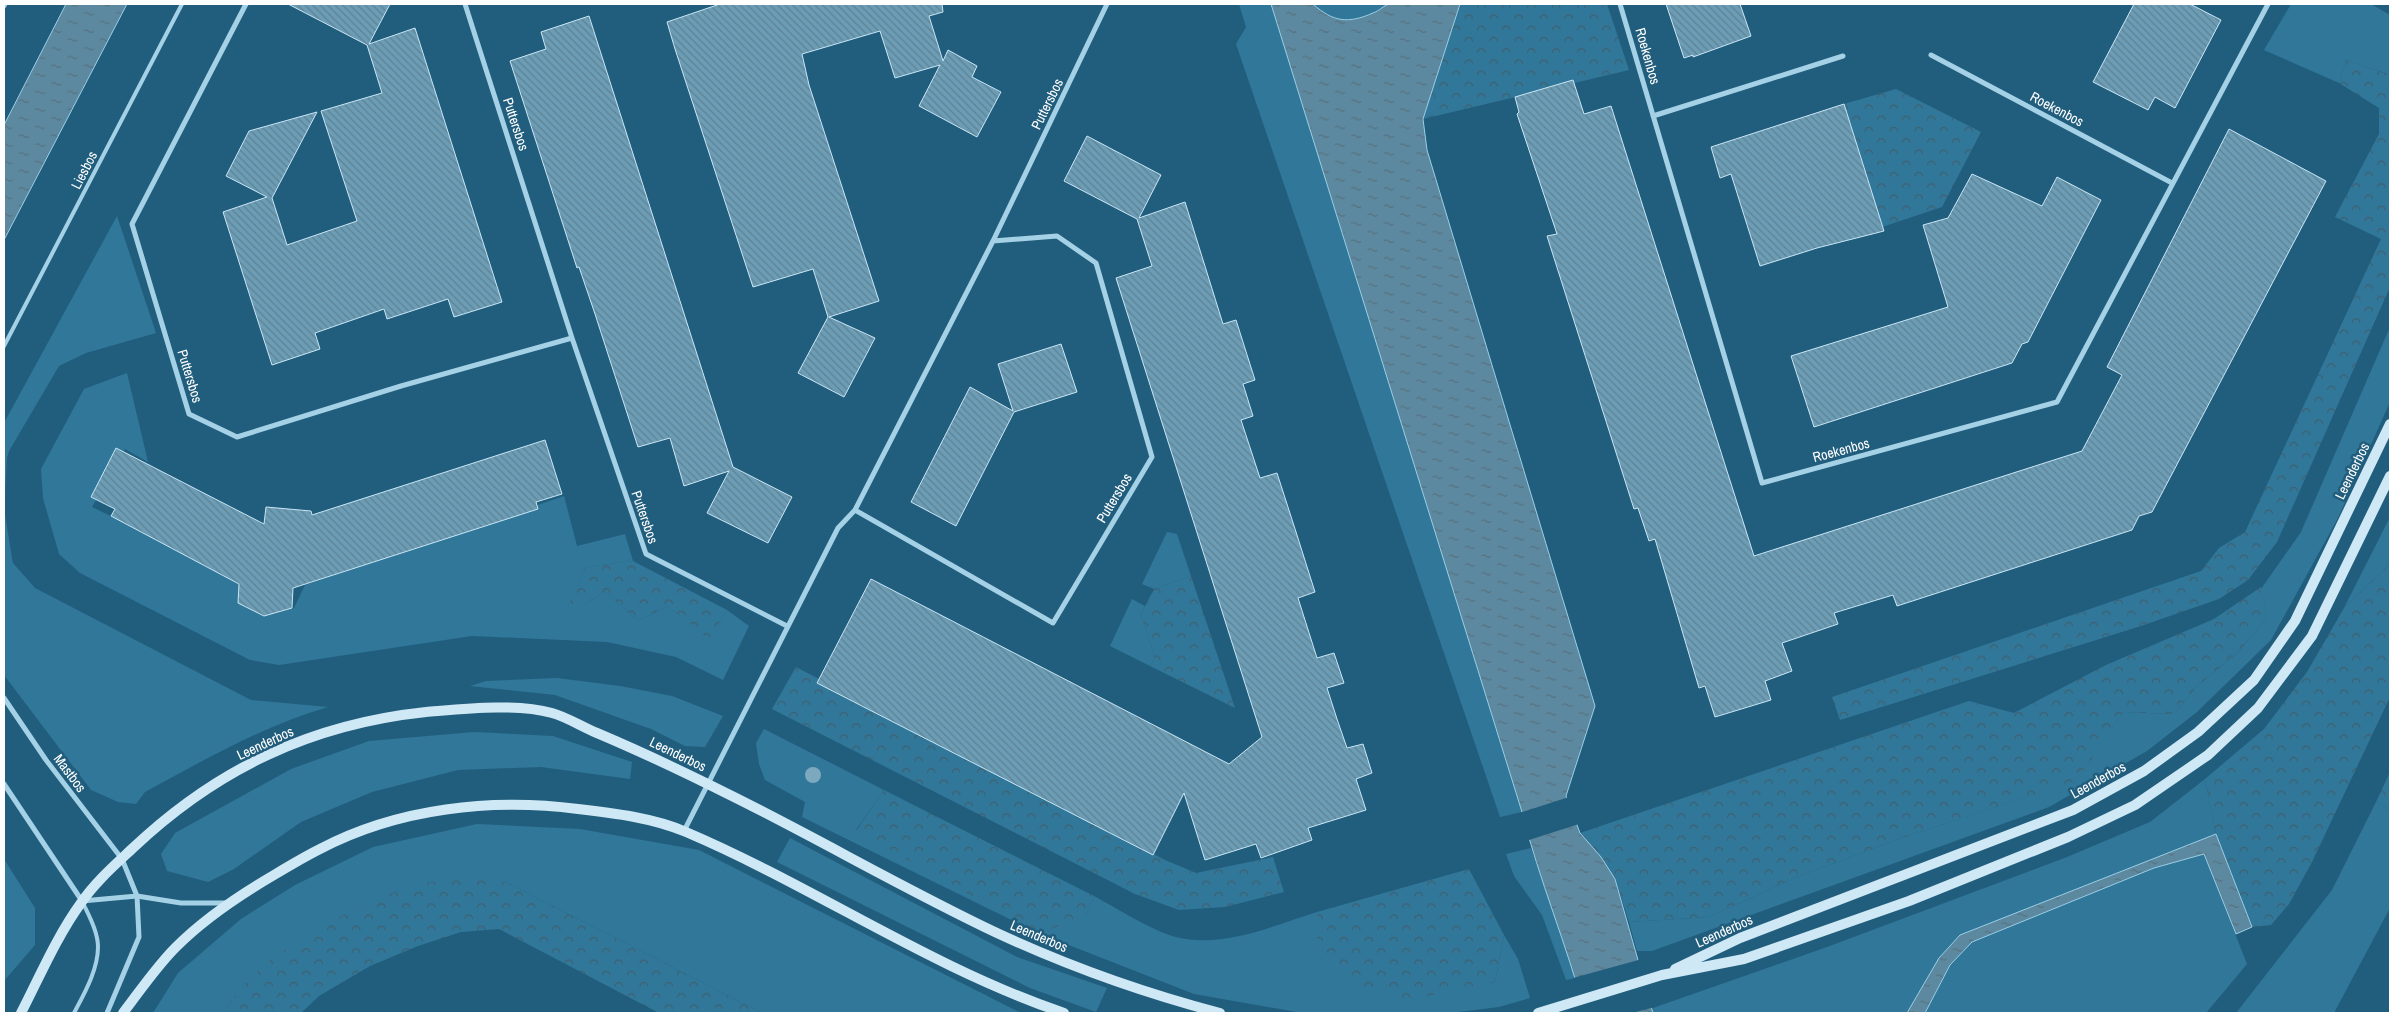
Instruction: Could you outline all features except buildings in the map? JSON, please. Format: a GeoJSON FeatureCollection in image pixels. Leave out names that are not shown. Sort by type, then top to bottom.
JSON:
{"type":"FeatureCollection","features":[{"type":"Feature","properties":{"kind":"main road","name":"Leenderbos"},"geometry":{"type":"LineString","coordinates":[[1662,975],[1740,938],[2073,810],[2144,771],[2198,732],[2254,680],[2295,621],[2390,424]]}},
{"type":"Feature","properties":{"kind":"main road","name":"Leenderbos"},"geometry":{"type":"LineString","coordinates":[[1538,1013],[1662,975],[1744,959],[1909,901],[2068,837],[2135,805],[2208,755],[2258,708],[2312,636],[2390,476]]}},
{"type":"Feature","properties":{"kind":"main road","name":"Leenderbos"},"geometry":{"type":"LineString","coordinates":[[21,1013],[58,940],[82,901],[166,817],[193,798],[284,746],[345,726],[393,716],[460,709],[508,708],[551,713],[642,752],[1004,936],[1073,965],[1197,1010],[1220,1013]]}},
{"type":"Feature","properties":{"kind":"main road"},"geometry":{"type":"LineString","coordinates":[[123,1013],[176,947],[226,904],[321,848],[381,824],[454,808],[519,804],[552,805],[620,815],[684,831],[760,867],[979,980],[1064,1013]]}},
{"type":"Feature","properties":{"kind":"street","name":"Puttersbos"},"geometry":{"type":"LineString","coordinates":[[246,4],[132,224],[189,414],[237,437],[401,386],[572,338]]}},
{"type":"Feature","properties":{"kind":"street","name":"Puttersbos"},"geometry":{"type":"LineString","coordinates":[[465,4],[572,338],[646,554],[787,626]]}},
{"type":"Feature","properties":{"kind":"street","name":"Puttersbos"},"geometry":{"type":"LineString","coordinates":[[684,831],[838,528],[855,510],[993,241],[1107,4]]}},
{"type":"Feature","properties":{"kind":"street","name":"Roekenbos"},"geometry":{"type":"LineString","coordinates":[[1620,4],[1762,483],[2057,402],[2268,4]]}},
{"type":"Feature","properties":{"kind":"street","name":"Roekenbos"},"geometry":{"type":"LineString","coordinates":[[1931,55],[2172,183]]}},
{"type":"Feature","properties":{"kind":"street"},"geometry":{"type":"LineString","coordinates":[[1653,116],[1843,56]]}},
{"type":"Feature","properties":{"kind":"street","name":"Puttersbos"},"geometry":{"type":"LineString","coordinates":[[855,510],[1053,623],[1152,457],[1096,263],[1057,236],[993,241]]}},
{"type":"Feature","properties":{"kind":"street","name":"Mastbos"},"geometry":{"type":"LineString","coordinates":[[4,698],[46,760],[122,859]]}},
{"type":"Feature","properties":{"kind":"street"},"geometry":{"type":"LineString","coordinates":[[4,784],[82,901],[137,896],[182,903],[226,904]]}},
{"type":"Feature","properties":{"kind":"street"},"geometry":{"type":"LineString","coordinates":[[108,1013],[139,937],[137,896],[122,859]]}},
{"type":"Feature","properties":{"kind":"lane","name":"Liesbos"},"geometry":{"type":"LineString","coordinates":[[4,346],[182,4]]}},
{"type":"Feature","properties":{"kind":"lane"},"geometry":{"type":"LineString","coordinates":[[74,1013],[90,983],[98,947],[93,924],[82,901]]}},
{"type":"Feature","properties":{"kind":"green space"},"geometry":{"type":"Polygon","coordinates":[[[1239,4],[1271,4],[1522,812],[1500,817],[1236,44],[1246,27],[1239,4]]]}},
{"type":"Feature","properties":{"kind":"green space"},"geometry":{"type":"Polygon","coordinates":[[[1313,4],[1389,4],[1369,15],[1350,20],[1332,17],[1313,4]]]}},
{"type":"Feature","properties":{"kind":"green space"},"geometry":{"type":"Polygon","coordinates":[[[1460,4],[1607,4],[1629,70],[1423,119],[1460,4]]]}},
{"type":"Feature","properties":{"kind":"green space"},"geometry":{"type":"Polygon","coordinates":[[[2291,4],[2371,4],[2390,15],[2390,75],[2346,60],[2339,83],[2264,50],[2291,4]]]}},
{"type":"Feature","properties":{"kind":"green space"},"geometry":{"type":"Polygon","coordinates":[[[2346,60],[2390,75],[2390,287],[2277,542],[2248,580],[2219,599],[2141,626],[1840,720],[1832,697],[2201,571],[2219,548],[2245,532],[2381,239],[2335,217],[2379,134],[2379,108],[2339,83],[2346,60]]]}},
{"type":"Feature","properties":{"kind":"green space"},"geometry":{"type":"Polygon","coordinates":[[[1896,89],[1981,132],[1942,207],[1882,227],[1844,104],[1896,89]]]}},
{"type":"Feature","properties":{"kind":"green space"},"geometry":{"type":"Polygon","coordinates":[[[117,216],[156,333],[86,353],[59,366],[9,451],[4,508],[4,423],[117,216]]]}},
{"type":"Feature","properties":{"kind":"green space"},"geometry":{"type":"Polygon","coordinates":[[[2390,327],[2390,402],[2338,518],[2271,640],[2197,712],[2147,751],[2049,807],[1652,951],[1637,951],[1629,922],[1709,917],[1797,877],[1904,837],[2076,781],[2123,712],[2174,714],[2196,687],[2238,652],[2267,618],[2261,589],[2301,532],[2390,327]]]}},
{"type":"Feature","properties":{"kind":"green space"},"geometry":{"type":"Polygon","coordinates":[[[127,373],[148,462],[125,449],[92,507],[245,581],[265,614],[294,608],[305,585],[564,496],[577,546],[625,534],[633,561],[586,567],[562,620],[605,591],[638,621],[668,606],[709,639],[727,610],[749,626],[723,680],[676,657],[607,642],[472,636],[279,665],[250,660],[80,573],[59,554],[43,498],[41,469],[84,389],[127,373]]]}},
{"type":"Feature","properties":{"kind":"green space"},"geometry":{"type":"Polygon","coordinates":[[[4,508],[13,563],[35,588],[251,700],[328,707],[280,724],[234,745],[145,792],[136,804],[118,802],[91,790],[4,675],[4,508]]]}},
{"type":"Feature","properties":{"kind":"green space"},"geometry":{"type":"Polygon","coordinates":[[[2390,517],[2390,564],[2344,608],[2390,517]]]}},
{"type":"Feature","properties":{"kind":"green space"},"geometry":{"type":"Polygon","coordinates":[[[1167,532],[1177,534],[1191,576],[1154,589],[1142,584],[1167,532]]]}},
{"type":"Feature","properties":{"kind":"green space"},"geometry":{"type":"Polygon","coordinates":[[[633,561],[727,610],[709,640],[668,606],[638,621],[605,591],[561,621],[586,567],[633,561]]]}},
{"type":"Feature","properties":{"kind":"green space"},"geometry":{"type":"Polygon","coordinates":[[[2390,564],[2390,697],[2312,862],[2289,904],[2271,925],[2252,927],[2216,834],[2205,779],[2264,729],[2307,672],[2344,608],[2390,564]]]}},
{"type":"Feature","properties":{"kind":"green space"},"geometry":{"type":"Polygon","coordinates":[[[1191,576],[1235,708],[1150,666],[1155,658],[1141,614],[1154,589],[1191,576]]]}},
{"type":"Feature","properties":{"kind":"green space"},"geometry":{"type":"Polygon","coordinates":[[[2261,587],[2267,618],[2238,652],[2196,687],[2174,714],[2123,712],[2077,781],[1904,837],[1797,877],[1709,917],[1629,922],[1615,878],[1580,833],[1969,701],[2014,713],[2106,665],[2214,619],[2261,587]]]}},
{"type":"Feature","properties":{"kind":"green space"},"geometry":{"type":"Polygon","coordinates":[[[1132,599],[1145,606],[1141,614],[1155,658],[1150,666],[1110,646],[1132,599]]]}},
{"type":"Feature","properties":{"kind":"green space"},"geometry":{"type":"Polygon","coordinates":[[[796,667],[1165,860],[1196,873],[1273,857],[1284,892],[1225,907],[1179,910],[1135,894],[772,709],[796,667]]]}},
{"type":"Feature","properties":{"kind":"green space"},"geometry":{"type":"Polygon","coordinates":[[[557,678],[620,686],[672,696],[723,716],[705,747],[685,746],[651,729],[555,695],[470,686],[486,681],[557,678]]]}},
{"type":"Feature","properties":{"kind":"green space"},"geometry":{"type":"Polygon","coordinates":[[[764,729],[884,790],[856,830],[1085,918],[1094,896],[1163,933],[1190,940],[1209,940],[1246,934],[1317,912],[1317,948],[1495,982],[1504,935],[1518,959],[1530,998],[1499,1007],[1450,1013],[1302,1013],[1194,994],[1038,933],[802,817],[805,802],[765,780],[759,764],[756,743],[764,729]]]}},
{"type":"Feature","properties":{"kind":"green space"},"geometry":{"type":"Polygon","coordinates":[[[474,732],[553,736],[632,762],[630,779],[541,767],[458,770],[372,792],[301,822],[234,869],[208,882],[167,871],[161,854],[175,833],[291,769],[369,741],[474,732]]]}},
{"type":"Feature","properties":{"kind":"green space"},"geometry":{"type":"Polygon","coordinates":[[[2390,772],[2390,810],[2376,802],[2390,772]]]}},
{"type":"Feature","properties":{"kind":"green space"},"geometry":{"type":"Polygon","coordinates":[[[2205,779],[2216,834],[1960,935],[1939,958],[1907,1013],[1653,1013],[1653,1008],[1827,947],[2067,857],[2150,822],[2205,779]]]}},
{"type":"Feature","properties":{"kind":"green space"},"geometry":{"type":"Polygon","coordinates":[[[884,790],[1094,896],[1085,918],[1038,933],[856,831],[884,790]]]}},
{"type":"Feature","properties":{"kind":"green space"},"geometry":{"type":"Polygon","coordinates":[[[2376,802],[2390,810],[2390,908],[2334,1013],[2236,1013],[2332,890],[2376,802]]]}},
{"type":"Feature","properties":{"kind":"green space"},"geometry":{"type":"Polygon","coordinates":[[[477,824],[580,829],[699,850],[1021,1013],[762,1013],[506,882],[231,1001],[224,1013],[153,1013],[178,973],[241,919],[295,885],[373,847],[477,824]]]}},
{"type":"Feature","properties":{"kind":"green space"},"geometry":{"type":"Polygon","coordinates":[[[790,838],[1017,957],[1107,988],[1096,1012],[1030,988],[777,862],[790,838]]]}},
{"type":"Feature","properties":{"kind":"green space"},"geometry":{"type":"Polygon","coordinates":[[[1531,848],[1576,978],[1566,980],[1542,915],[1514,876],[1506,854],[1531,848]]]}},
{"type":"Feature","properties":{"kind":"green space"},"geometry":{"type":"Polygon","coordinates":[[[2204,854],[2247,964],[2206,1013],[1925,1013],[1950,965],[1972,942],[2154,868],[2204,854]]]}},
{"type":"Feature","properties":{"kind":"green space"},"geometry":{"type":"Polygon","coordinates":[[[4,859],[35,908],[35,945],[4,981],[4,859]]]}},
{"type":"Feature","properties":{"kind":"green space"},"geometry":{"type":"Polygon","coordinates":[[[1469,869],[1504,935],[1495,982],[1406,1001],[1353,983],[1317,948],[1317,912],[1469,869]]]}},
{"type":"Feature","properties":{"kind":"green space"},"geometry":{"type":"Polygon","coordinates":[[[474,874],[506,882],[762,1013],[659,1013],[499,929],[461,932],[418,946],[370,966],[319,996],[301,1013],[224,1013],[238,992],[257,972],[278,954],[328,923],[379,898],[411,886],[474,874]]]}},
{"type":"Feature","properties":{"kind":"water"},"geometry":{"type":"Polygon","coordinates":[[[1397,3],[1460,4],[1423,119],[1427,150],[1595,706],[1566,796],[1580,833],[1601,857],[1615,879],[1653,1013],[1585,1013],[1570,962],[1536,863],[1522,812],[1271,4],[1313,4],[1327,15],[1348,20],[1364,17],[1388,5],[1397,3]]]}},
{"type":"Feature","properties":{"kind":"water"},"geometry":{"type":"Polygon","coordinates":[[[66,4],[127,4],[4,240],[4,125],[66,4]]]}},
{"type":"Feature","properties":{"kind":"water"},"geometry":{"type":"Polygon","coordinates":[[[2216,834],[2252,927],[2236,934],[2204,854],[2154,868],[1972,942],[1950,965],[1925,1013],[1907,1013],[1939,958],[1960,935],[2216,834]]]}},
{"type":"Feature","properties":{"kind":"pier"},"geometry":{"type":"Polygon","coordinates":[[[1569,797],[1579,824],[1526,841],[1519,813],[1569,797]]]}},
{"type":"Feature","properties":{"kind":"pier"},"geometry":{"type":"Polygon","coordinates":[[[1642,959],[1655,1007],[1632,1013],[1583,1013],[1573,978],[1642,959]]]}}]}
